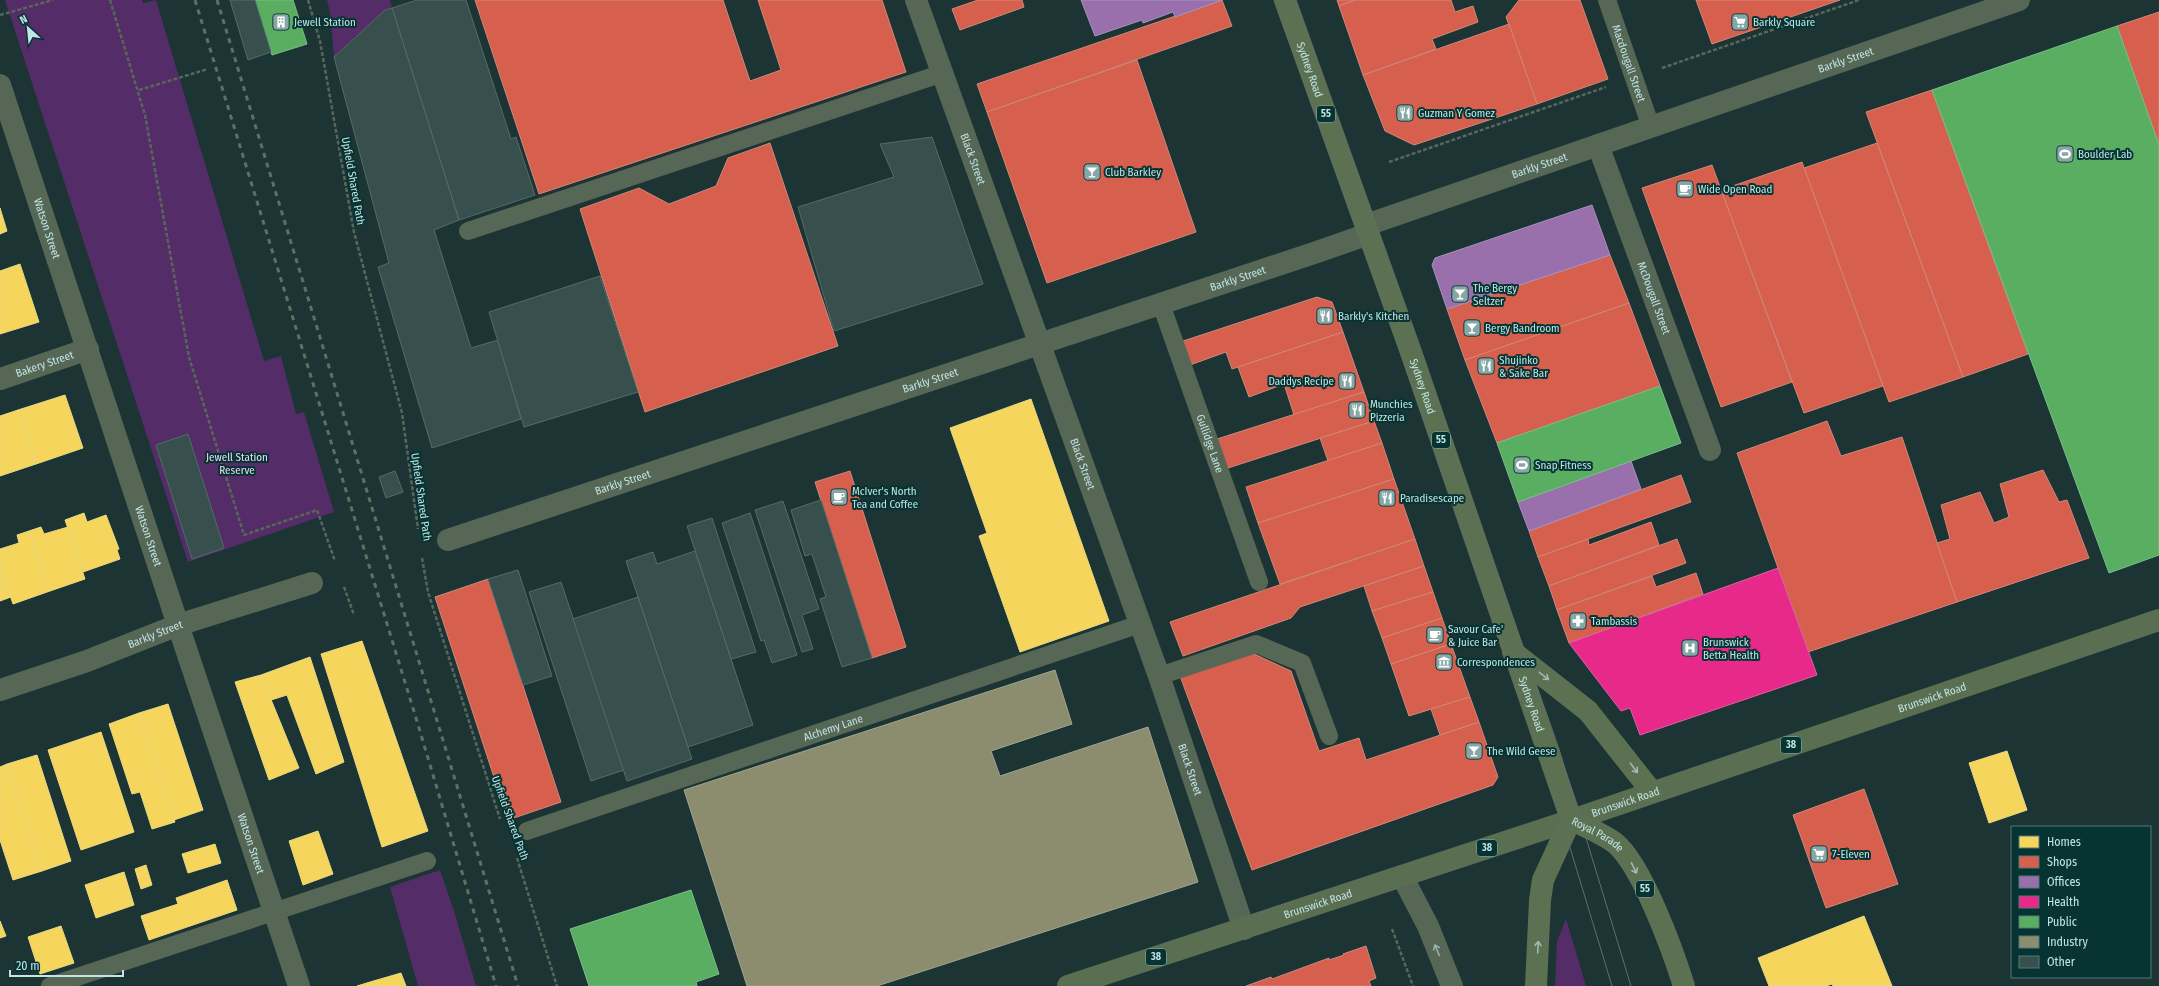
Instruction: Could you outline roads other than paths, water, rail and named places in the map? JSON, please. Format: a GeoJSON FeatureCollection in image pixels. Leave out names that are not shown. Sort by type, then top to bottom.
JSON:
{"type":"FeatureCollection","features":[{"type":"Feature","properties":{"kind":"highway","name":"Sydney Road"},"geometry":{"type":"LineString","coordinates":[[1285,0],[1367,229],[1513,652],[1550,753],[1571,819]]}},
{"type":"Feature","properties":{"kind":"highway"},"geometry":{"type":"LineString","coordinates":[[1513,652],[1588,711],[1652,792]]}},
{"type":"Feature","properties":{"kind":"highway","name":"Royal Parade"},"geometry":{"type":"LineString","coordinates":[[1536,986],[1540,900],[1543,880],[1571,819],[1615,843],[1631,861],[1667,936],[1684,986]]}},
{"type":"Feature","properties":{"kind":"main road","name":"Brunswick Road"},"geometry":{"type":"LineString","coordinates":[[1068,986],[1402,876],[2159,620]]}},
{"type":"Feature","properties":{"kind":"street","name":"Black Street"},"geometry":{"type":"LineString","coordinates":[[916,0],[1041,344],[1159,676],[1244,929]]}},
{"type":"Feature","properties":{"kind":"street","name":"Barkly Street"},"geometry":{"type":"LineString","coordinates":[[448,540],[1360,237],[1375,222],[2018,0]]}},
{"type":"Feature","properties":{"kind":"street","name":"Watson Street"},"geometry":{"type":"LineString","coordinates":[[2,96],[88,349],[178,626],[299,986]]}},
{"type":"Feature","properties":{"kind":"street","name":"McDougall Street"},"geometry":{"type":"LineString","coordinates":[[1598,145],[1710,450]]}},
{"type":"Feature","properties":{"kind":"street","name":"Bakery Street"},"geometry":{"type":"LineString","coordinates":[[0,378],[88,349]]}},
{"type":"Feature","properties":{"kind":"street","name":"Barkly Street"},"geometry":{"type":"LineString","coordinates":[[0,690],[87,661],[178,626],[312,583]]}},
{"type":"Feature","properties":{"kind":"street"},"geometry":{"type":"LineString","coordinates":[[1402,876],[1428,926],[1452,986]]}},
{"type":"Feature","properties":{"kind":"lane","name":"Macdougall Street"},"geometry":{"type":"LineString","coordinates":[[1607,0],[1651,127]]}},
{"type":"Feature","properties":{"kind":"lane"},"geometry":{"type":"LineString","coordinates":[[468,231],[942,73]]}},
{"type":"Feature","properties":{"kind":"lane","name":"Gullidge Lane"},"geometry":{"type":"LineString","coordinates":[[1161,304],[1259,582]]}},
{"type":"Feature","properties":{"kind":"lane","name":"Alchemy Lane"},"geometry":{"type":"LineString","coordinates":[[526,831],[1140,624]]}},
{"type":"Feature","properties":{"kind":"lane"},"geometry":{"type":"LineString","coordinates":[[1159,676],[1256,644],[1302,663],[1329,736]]}},
{"type":"Feature","properties":{"kind":"lane"},"geometry":{"type":"LineString","coordinates":[[50,986],[274,913],[427,861]]}},
{"type":"Feature","properties":{"kind":"tram line"},"geometry":{"type":"LineString","coordinates":[[1274,0],[1360,237],[1547,772],[1612,986]]}},
{"type":"Feature","properties":{"kind":"tram line"},"geometry":{"type":"LineString","coordinates":[[1295,0],[1559,749],[1631,986]]}},
{"type":"Feature","properties":{"kind":"railway"},"geometry":{"type":"LineString","coordinates":[[195,0],[416,718],[496,986]]}},
{"type":"Feature","properties":{"kind":"railway"},"geometry":{"type":"LineString","coordinates":[[217,0],[518,986]]}},
{"type":"Feature","properties":{"kind":"place","name":"Jewell Station"},"geometry":{"type":"Point","coordinates":[281,22]}},
{"type":"Feature","properties":{"kind":"place","name":"Barkly Square"},"geometry":{"type":"Point","coordinates":[1740,22]}},
{"type":"Feature","properties":{"kind":"place","name":"Guzman Y Gomez"},"geometry":{"type":"Point","coordinates":[1405,113]}},
{"type":"Feature","properties":{"kind":"place","name":"Boulder Lab"},"geometry":{"type":"Point","coordinates":[2065,154]}},
{"type":"Feature","properties":{"kind":"place","name":"Club Barkley"},"geometry":{"type":"Point","coordinates":[1092,172]}},
{"type":"Feature","properties":{"kind":"place","name":"Wide Open Road"},"geometry":{"type":"Point","coordinates":[1685,189]}},
{"type":"Feature","properties":{"kind":"place","name":"The Bergy Seltzer"},"geometry":{"type":"Point","coordinates":[1460,294]}},
{"type":"Feature","properties":{"kind":"place","name":"Barkly's Kitchen"},"geometry":{"type":"Point","coordinates":[1325,316]}},
{"type":"Feature","properties":{"kind":"place","name":"Bergy Bandroom"},"geometry":{"type":"Point","coordinates":[1472,328]}},
{"type":"Feature","properties":{"kind":"place","name":"Shujinko & Sake Bar"},"geometry":{"type":"Point","coordinates":[1486,366]}},
{"type":"Feature","properties":{"kind":"place","name":"Daddys Recipe"},"geometry":{"type":"Point","coordinates":[1347,381]}},
{"type":"Feature","properties":{"kind":"place","name":"Munchies Pizzeria"},"geometry":{"type":"Point","coordinates":[1357,410]}},
{"type":"Feature","properties":{"kind":"place","name":"Snap Fitness"},"geometry":{"type":"Point","coordinates":[1522,465]}},
{"type":"Feature","properties":{"kind":"place","name":"McIver's North Tea and Coffee"},"geometry":{"type":"Point","coordinates":[839,497]}},
{"type":"Feature","properties":{"kind":"place","name":"Paradisescape"},"geometry":{"type":"Point","coordinates":[1387,498]}},
{"type":"Feature","properties":{"kind":"place","name":"Tambassis"},"geometry":{"type":"Point","coordinates":[1578,621]}},
{"type":"Feature","properties":{"kind":"place","name":"Savour Cafe' & Juice Bar"},"geometry":{"type":"Point","coordinates":[1435,635]}},
{"type":"Feature","properties":{"kind":"place","name":"Brunswick Betta Health"},"geometry":{"type":"Point","coordinates":[1690,648]}},
{"type":"Feature","properties":{"kind":"place","name":"Correspondences"},"geometry":{"type":"Point","coordinates":[1444,662]}},
{"type":"Feature","properties":{"kind":"place","name":"The Wild Geese"},"geometry":{"type":"Point","coordinates":[1474,751]}},
{"type":"Feature","properties":{"kind":"place","name":"7-Eleven"},"geometry":{"type":"Point","coordinates":[1819,854]}},
{"type":"Feature","properties":{"kind":"park label","name":"Jewell Station Reserve"},"geometry":{"type":"Point","coordinates":[237,463]}}]}
